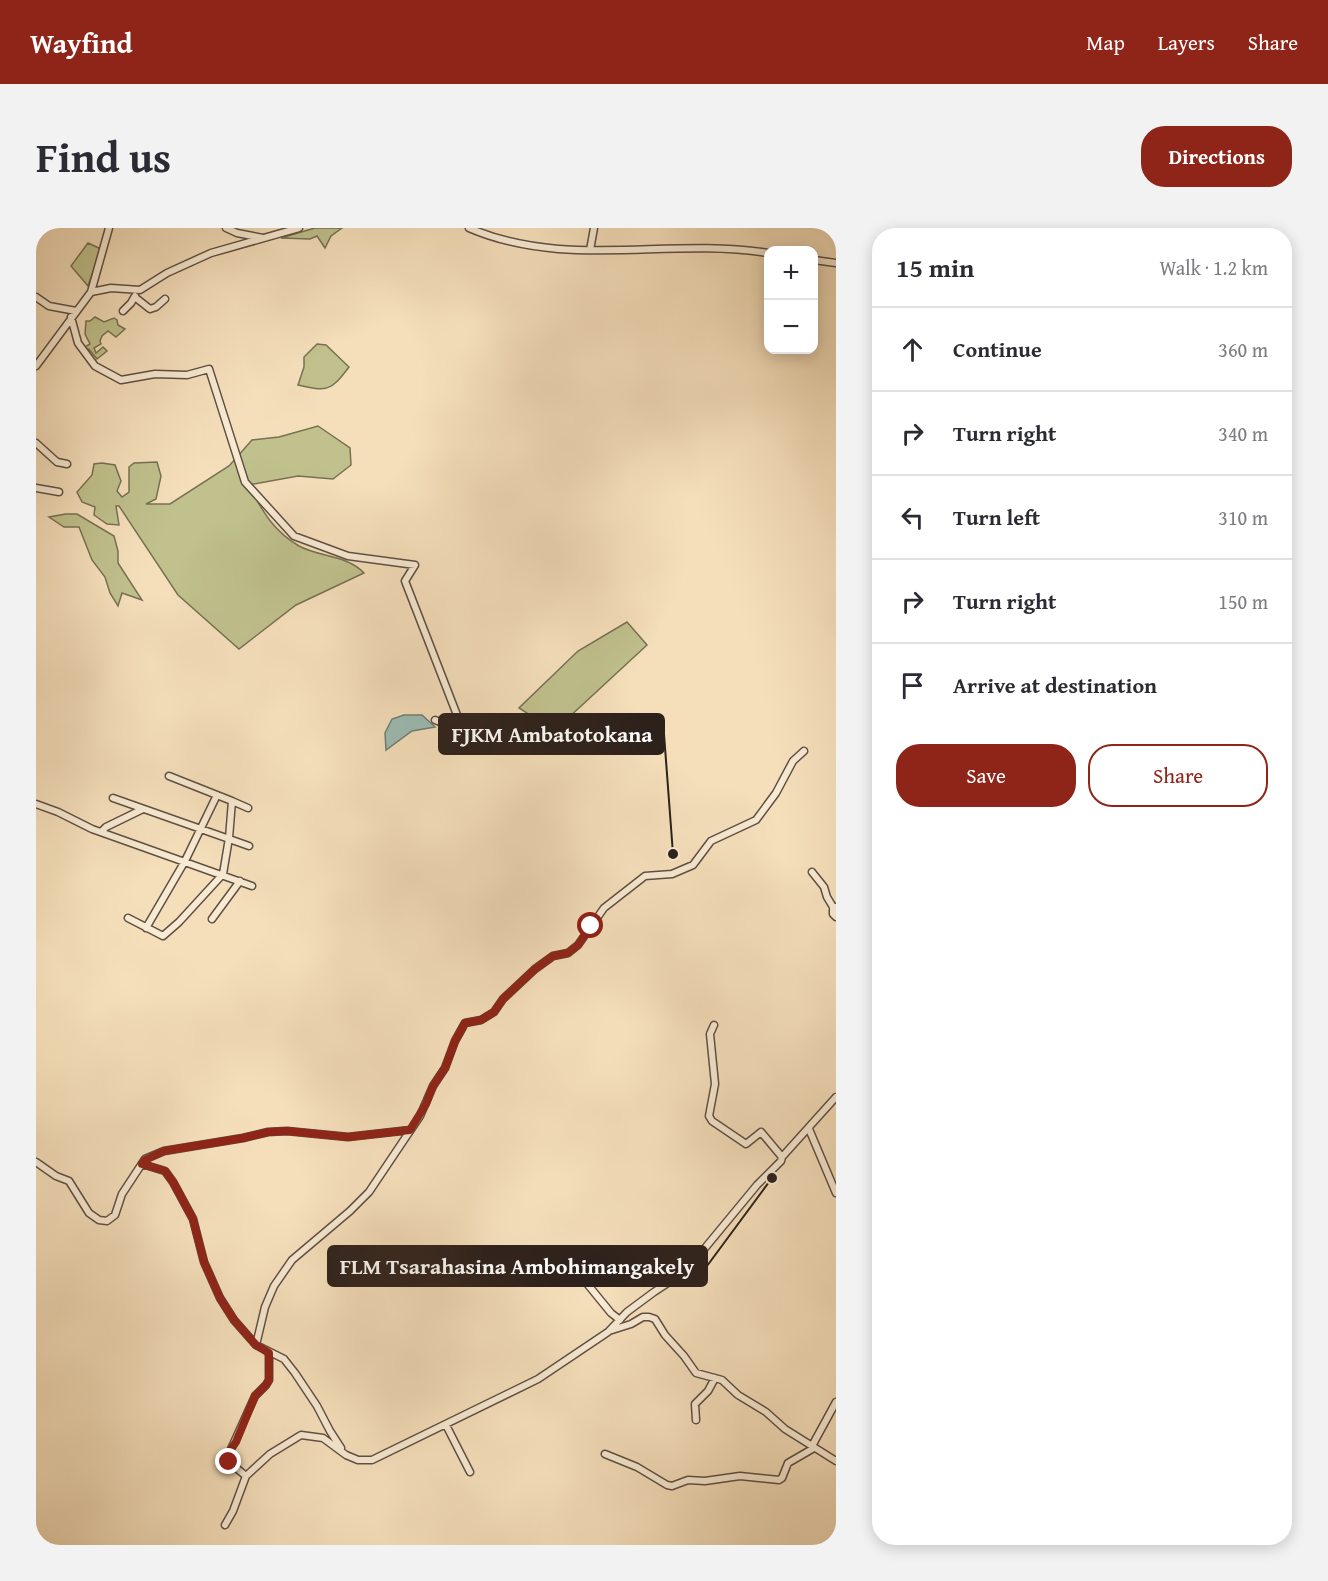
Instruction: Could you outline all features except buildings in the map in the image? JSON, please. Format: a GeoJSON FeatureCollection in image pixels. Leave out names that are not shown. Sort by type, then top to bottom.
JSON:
{"type":"FeatureCollection","features":[{"type":"Feature","properties":{"kind":"street"},"geometry":{"type":"LineString","coordinates":[[36,366],[91,291],[109,228]]}},
{"type":"Feature","properties":{"kind":"street"},"geometry":{"type":"LineString","coordinates":[[226,228],[251,236],[267,238]]}},
{"type":"Feature","properties":{"kind":"street"},"geometry":{"type":"LineString","coordinates":[[91,291],[111,288],[140,290],[167,273],[211,254],[299,228]]}},
{"type":"Feature","properties":{"kind":"street"},"geometry":{"type":"LineString","coordinates":[[469,228],[497,239],[533,248],[563,251],[714,247],[764,253]]}},
{"type":"Feature","properties":{"kind":"street"},"geometry":{"type":"LineString","coordinates":[[590,250],[594,228]]}},
{"type":"Feature","properties":{"kind":"street"},"geometry":{"type":"LineString","coordinates":[[818,261],[836,263]]}},
{"type":"Feature","properties":{"kind":"street"},"geometry":{"type":"LineString","coordinates":[[132,289],[136,298],[150,309],[165,299]]}},
{"type":"Feature","properties":{"kind":"street"},"geometry":{"type":"LineString","coordinates":[[36,297],[49,306],[75,311]]}},
{"type":"Feature","properties":{"kind":"street"},"geometry":{"type":"LineString","coordinates":[[123,311],[136,298]]}},
{"type":"Feature","properties":{"kind":"street"},"geometry":{"type":"LineString","coordinates":[[71,317],[78,343],[95,366],[121,380],[155,374],[187,375],[209,369],[245,482],[294,536],[348,556],[415,566],[405,581],[457,715],[448,725],[435,720]]}},
{"type":"Feature","properties":{"kind":"street"},"geometry":{"type":"LineString","coordinates":[[36,443],[54,460],[67,464]]}},
{"type":"Feature","properties":{"kind":"street"},"geometry":{"type":"LineString","coordinates":[[36,488],[59,492]]}},
{"type":"Feature","properties":{"kind":"street"},"geometry":{"type":"LineString","coordinates":[[256,1345],[265,1307],[274,1286],[292,1260],[369,1192],[426,1104],[465,1023],[488,1016],[535,969],[553,956],[568,953],[578,945],[604,908],[645,876],[672,874],[693,865],[711,841],[756,820],[776,792],[793,761],[804,752]]}},
{"type":"Feature","properties":{"kind":"street"},"geometry":{"type":"LineString","coordinates":[[169,776],[248,808]]}},
{"type":"Feature","properties":{"kind":"street"},"geometry":{"type":"LineString","coordinates":[[146,928],[185,861],[218,795]]}},
{"type":"Feature","properties":{"kind":"street"},"geometry":{"type":"LineString","coordinates":[[113,798],[249,846]]}},
{"type":"Feature","properties":{"kind":"street"},"geometry":{"type":"LineString","coordinates":[[128,918],[163,936],[223,874],[232,801]]}},
{"type":"Feature","properties":{"kind":"street"},"geometry":{"type":"LineString","coordinates":[[36,804],[101,832],[252,886]]}},
{"type":"Feature","properties":{"kind":"street"},"geometry":{"type":"LineString","coordinates":[[101,832],[106,826],[143,809]]}},
{"type":"Feature","properties":{"kind":"street"},"geometry":{"type":"LineString","coordinates":[[812,872],[824,887],[834,907],[833,914],[836,917]]}},
{"type":"Feature","properties":{"kind":"street"},"geometry":{"type":"LineString","coordinates":[[212,919],[240,881]]}},
{"type":"Feature","properties":{"kind":"street"},"geometry":{"type":"LineString","coordinates":[[714,1024],[710,1034],[715,1084],[710,1116],[712,1121],[746,1144],[761,1132],[782,1156]]}},
{"type":"Feature","properties":{"kind":"street"},"geometry":{"type":"LineString","coordinates":[[225,1526],[234,1511],[246,1476],[270,1454],[301,1435],[323,1438],[346,1455],[358,1460],[372,1460],[538,1379],[608,1332],[654,1292],[686,1271],[757,1185],[781,1161],[782,1156],[836,1097]]}},
{"type":"Feature","properties":{"kind":"street"},"geometry":{"type":"LineString","coordinates":[[809,1129],[836,1193]]}},
{"type":"Feature","properties":{"kind":"street"},"geometry":{"type":"LineString","coordinates":[[36,1162],[56,1176],[69,1181],[89,1213],[99,1220],[107,1221],[115,1215],[122,1194],[145,1160],[164,1151],[268,1132],[287,1131],[348,1137],[410,1130]]}},
{"type":"Feature","properties":{"kind":"street"},"geometry":{"type":"LineString","coordinates":[[142,1164],[165,1171],[173,1182],[193,1219],[204,1262],[220,1298],[234,1320],[256,1345],[284,1359],[317,1406],[346,1455]]}},
{"type":"Feature","properties":{"kind":"street"},"geometry":{"type":"LineString","coordinates":[[581,1271],[580,1275],[611,1313],[620,1320]]}},
{"type":"Feature","properties":{"kind":"street"},"geometry":{"type":"LineString","coordinates":[[608,1332],[643,1317],[655,1319],[696,1373],[722,1380],[738,1395],[766,1412],[784,1429],[836,1461]]}},
{"type":"Feature","properties":{"kind":"street"},"geometry":{"type":"LineString","coordinates":[[246,1476],[227,1458],[255,1396],[269,1380],[269,1353]]}},
{"type":"Feature","properties":{"kind":"street"},"geometry":{"type":"LineString","coordinates":[[696,1420],[695,1404],[708,1391],[715,1378]]}},
{"type":"Feature","properties":{"kind":"street"},"geometry":{"type":"LineString","coordinates":[[605,1454],[637,1467],[672,1486],[688,1480],[705,1481],[740,1476],[778,1480],[782,1478],[788,1463],[813,1447],[836,1402]]}},
{"type":"Feature","properties":{"kind":"street"},"geometry":{"type":"LineString","coordinates":[[446,1425],[470,1472]]}},
{"type":"Feature","properties":{"kind":"green space"},"geometry":{"type":"Polygon","coordinates":[[[315,228],[342,228],[331,236],[325,248],[317,236],[310,239],[281,238],[315,228]]]}},
{"type":"Feature","properties":{"kind":"green space"},"geometry":{"type":"Polygon","coordinates":[[[88,243],[101,249],[88,286],[71,266],[88,243]]]}},
{"type":"Feature","properties":{"kind":"green space"},"geometry":{"type":"Polygon","coordinates":[[[95,317],[104,322],[114,318],[118,325],[125,329],[116,337],[108,331],[102,336],[101,344],[94,348],[96,353],[103,347],[107,351],[97,359],[89,349],[84,350],[83,348],[90,344],[85,334],[86,321],[95,317]]]}},
{"type":"Feature","properties":{"kind":"green space"},"geometry":{"type":"Polygon","coordinates":[[[317,344],[326,345],[349,367],[338,381],[328,388],[316,389],[298,385],[304,367],[304,357],[317,344]]]}},
{"type":"Feature","properties":{"kind":"green space"},"geometry":{"type":"Polygon","coordinates":[[[318,426],[350,448],[351,465],[333,479],[298,476],[248,485],[275,527],[290,540],[307,550],[341,559],[364,573],[296,605],[239,649],[178,595],[119,506],[116,506],[119,525],[107,524],[94,515],[95,507],[82,502],[77,492],[92,475],[94,464],[102,463],[115,465],[121,481],[117,491],[122,497],[129,492],[129,467],[134,463],[157,462],[161,476],[156,499],[146,504],[170,504],[229,466],[252,440],[279,437],[318,426]]]}},
{"type":"Feature","properties":{"kind":"green space"},"geometry":{"type":"Polygon","coordinates":[[[77,514],[114,536],[118,563],[142,600],[122,593],[118,606],[110,593],[105,577],[92,560],[79,527],[64,527],[49,517],[77,514]]]}},
{"type":"Feature","properties":{"kind":"green space"},"geometry":{"type":"Polygon","coordinates":[[[627,622],[647,645],[554,731],[519,708],[578,651],[627,622]]]}},
{"type":"Feature","properties":{"kind":"water"},"geometry":{"type":"Polygon","coordinates":[[[404,715],[422,715],[435,727],[412,731],[386,750],[385,733],[392,719],[404,715]]]}},
{"type":"Feature","properties":{"kind":"place","name":"FJKM Ambatotokana"},"geometry":{"type":"Point","coordinates":[673,854]}},
{"type":"Feature","properties":{"kind":"place","name":"FLM Tsarahasina Ambohimangakely"},"geometry":{"type":"Point","coordinates":[772,1178]}},
{"type":"Feature","properties":{"kind":"route"},"geometry":{"type":"LineString","coordinates":[[229,1462],[227,1458],[229,1452],[236,1442],[255,1396],[269,1380],[269,1353],[256,1345],[234,1320],[220,1298],[204,1262],[193,1219],[173,1182],[165,1171],[142,1164],[145,1160],[164,1151],[268,1132],[287,1131],[348,1137],[410,1130],[420,1116],[433,1086],[445,1068],[455,1041],[465,1023],[481,1020],[494,1012],[503,999],[535,969],[553,956],[568,953],[578,945],[591,926]]}}]}
